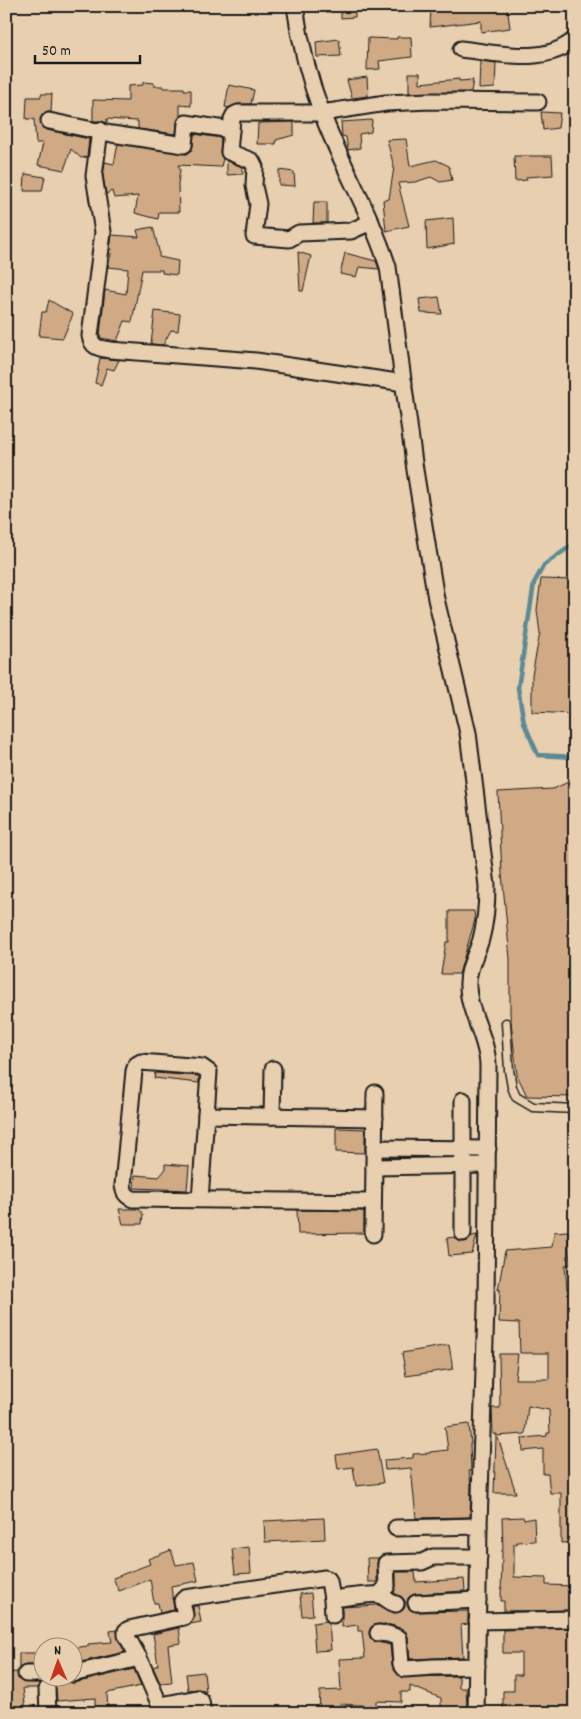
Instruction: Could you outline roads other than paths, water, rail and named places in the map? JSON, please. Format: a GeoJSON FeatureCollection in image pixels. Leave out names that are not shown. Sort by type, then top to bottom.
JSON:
{"type":"FeatureCollection","features":[{"type":"Feature","properties":{"kind":"street"},"geometry":{"type":"LineString","coordinates":[[295,6],[308,70],[322,113],[372,222],[388,267],[415,470],[436,598],[468,733],[486,886],[485,924],[481,940],[471,962],[468,984],[472,1007],[488,1053],[486,1308],[479,1526],[476,1713]]}},
{"type":"Feature","properties":{"kind":"street"},"geometry":{"type":"LineString","coordinates":[[461,49],[518,55],[538,55],[567,46],[575,39]]}},
{"type":"Feature","properties":{"kind":"street"},"geometry":{"type":"LineString","coordinates":[[372,222],[358,230],[298,233],[290,239],[254,236],[258,204],[254,186],[255,167],[252,161],[229,152],[234,115],[238,113],[322,113],[386,103],[430,101],[538,102]]}},
{"type":"Feature","properties":{"kind":"street"},"geometry":{"type":"LineString","coordinates":[[49,121],[112,134],[184,145],[186,123],[231,130]]}},
{"type":"Feature","properties":{"kind":"street"},"geometry":{"type":"LineString","coordinates":[[100,130],[94,176],[103,232],[90,336],[95,346],[110,350],[256,361],[404,382]]}},
{"type":"Feature","properties":{"kind":"street"},"geometry":{"type":"LineString","coordinates":[[200,1200],[210,1077],[207,1069],[147,1061],[141,1062],[136,1065],[134,1071],[124,1192],[127,1197],[133,1199],[200,1200],[373,1202]]}},
{"type":"Feature","properties":{"kind":"street"},"geometry":{"type":"LineString","coordinates":[[272,1116],[273,1069]]}},
{"type":"Feature","properties":{"kind":"street"},"geometry":{"type":"LineString","coordinates":[[373,1234],[375,1093]]}},
{"type":"Feature","properties":{"kind":"street"},"geometry":{"type":"LineString","coordinates":[[463,1100],[463,1233]]}},
{"type":"Feature","properties":{"kind":"street"},"geometry":{"type":"LineString","coordinates":[[206,1115],[375,1118]]}},
{"type":"Feature","properties":{"kind":"street"},"geometry":{"type":"LineString","coordinates":[[374,1148],[488,1149]]}},
{"type":"Feature","properties":{"kind":"street"},"geometry":{"type":"LineString","coordinates":[[374,1167],[488,1165]]}},
{"type":"Feature","properties":{"kind":"street"},"geometry":{"type":"LineString","coordinates":[[396,1528],[479,1526]]}},
{"type":"Feature","properties":{"kind":"street"},"geometry":{"type":"LineString","coordinates":[[379,1595],[387,1586],[386,1564],[422,1562],[433,1558],[479,1557]]}},
{"type":"Feature","properties":{"kind":"street"},"geometry":{"type":"LineString","coordinates":[[203,1713],[201,1701],[198,1698],[160,1704],[126,1635],[126,1631],[184,1618],[182,1602],[184,1599],[325,1578],[329,1582],[333,1615]]}},
{"type":"Feature","properties":{"kind":"street"},"geometry":{"type":"LineString","coordinates":[[332,1599],[379,1595],[392,1604],[396,1604]]}},
{"type":"Feature","properties":{"kind":"street"},"geometry":{"type":"LineString","coordinates":[[416,1603],[478,1600]]}},
{"type":"Feature","properties":{"kind":"street"},"geometry":{"type":"LineString","coordinates":[[478,1621],[575,1619]]}},
{"type":"Feature","properties":{"kind":"street"},"geometry":{"type":"LineString","coordinates":[[378,1633],[399,1638],[401,1664],[405,1669],[477,1666]]}},
{"type":"Feature","properties":{"kind":"street"},"geometry":{"type":"LineString","coordinates":[[82,1672],[138,1658]]}},
{"type":"Feature","properties":{"kind":"street"},"geometry":{"type":"LineString","coordinates":[[26,1674],[32,1674]]}},
{"type":"Feature","properties":{"kind":"street"},"geometry":{"type":"LineString","coordinates":[[47,1689],[48,1713]]}},
{"type":"Feature","properties":{"kind":"lane"},"geometry":{"type":"LineString","coordinates":[[506,1023],[509,1070],[516,1097],[533,1107],[575,1109]]}},
{"type":"Feature","properties":{"kind":"waterway"},"geometry":{"type":"LineString","coordinates":[[575,543],[544,565],[534,583],[518,688],[524,723],[538,755],[575,757]]}}]}
